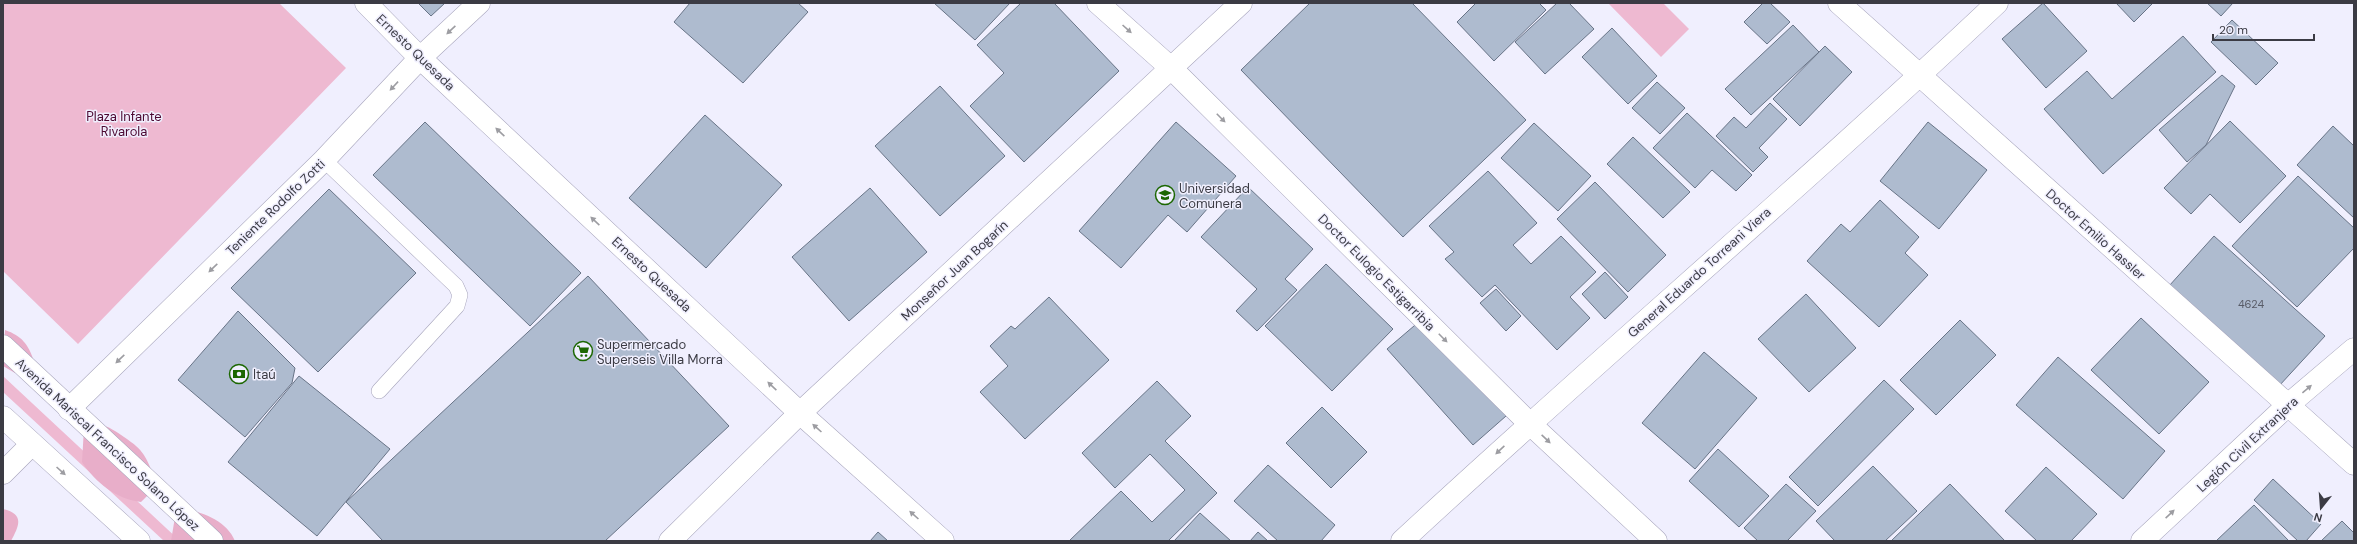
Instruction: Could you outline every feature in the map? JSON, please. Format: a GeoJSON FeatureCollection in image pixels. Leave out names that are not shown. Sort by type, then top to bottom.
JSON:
{"type":"FeatureCollection","features":[{"type":"Feature","properties":{"kind":"main road","name":"Ernesto Quesada"},"geometry":{"type":"LineString","coordinates":[[366,3],[420,58],[800,413],[943,541]]}},
{"type":"Feature","properties":{"kind":"main road","name":"Teniente Rodolfo Zotti"},"geometry":{"type":"LineString","coordinates":[[69,409],[324,160],[420,58],[479,3]]}},
{"type":"Feature","properties":{"kind":"main road","name":"Doctor Eulogio Estigarribia"},"geometry":{"type":"LineString","coordinates":[[1098,3],[1172,69],[1529,423],[1656,541]]}},
{"type":"Feature","properties":{"kind":"main road","name":"Monseñor Juan Bogarín"},"geometry":{"type":"LineString","coordinates":[[670,541],[800,413],[1242,3]]}},
{"type":"Feature","properties":{"kind":"main road","name":"Doctor Emilio Hassler"},"geometry":{"type":"LineString","coordinates":[[1839,3],[1919,77],[2354,464]]}},
{"type":"Feature","properties":{"kind":"main road","name":"General Eduardo Torreani Viera"},"geometry":{"type":"LineString","coordinates":[[1402,541],[1529,423],[1919,77],[1998,3]]}},
{"type":"Feature","properties":{"kind":"main road","name":"Avenida Mariscal Francisco Solano López"},"geometry":{"type":"LineString","coordinates":[[3,346],[212,541]]}},
{"type":"Feature","properties":{"kind":"main road","name":"Legión Civil Extranjera"},"geometry":{"type":"LineString","coordinates":[[2142,541],[2288,405],[2354,349]]}},
{"type":"Feature","properties":{"kind":"main road"},"geometry":{"type":"LineString","coordinates":[[3,417],[139,541]]}},
{"type":"Feature","properties":{"kind":"main road"},"geometry":{"type":"LineString","coordinates":[[3,473],[32,444]]}},
{"type":"Feature","properties":{"kind":"lane"},"geometry":{"type":"LineString","coordinates":[[324,160],[456,286],[460,295],[457,306],[379,391]]}},
{"type":"Feature","properties":{"kind":"green space","name":"Plaza Infante Rivarola"},"geometry":{"type":"Polygon","coordinates":[[[3,3],[279,3],[346,68],[78,344],[3,271],[3,3]]]}},
{"type":"Feature","properties":{"kind":"green space"},"geometry":{"type":"Polygon","coordinates":[[[1608,3],[1663,3],[1689,29],[1661,57],[1608,3]]]}},
{"type":"Feature","properties":{"kind":"green space"},"geometry":{"type":"Polygon","coordinates":[[[3,376],[180,541],[164,541],[3,392],[3,376]]]}},
{"type":"Feature","properties":{"kind":"shaded area"},"geometry":{"type":"Polygon","coordinates":[[[5,330],[16,335],[27,345],[34,361],[29,373],[15,373],[3,366],[5,330]]]}},
{"type":"Feature","properties":{"kind":"shaded area"},"geometry":{"type":"Polygon","coordinates":[[[99,424],[112,429],[131,442],[144,454],[155,478],[151,492],[141,502],[115,494],[107,489],[94,477],[82,462],[84,428],[99,424]]]}},
{"type":"Feature","properties":{"kind":"shaded area"},"geometry":{"type":"Polygon","coordinates":[[[3,509],[15,514],[18,521],[18,526],[11,541],[3,541],[3,509]]]}},
{"type":"Feature","properties":{"kind":"shaded area"},"geometry":{"type":"Polygon","coordinates":[[[187,510],[201,513],[215,520],[227,529],[235,541],[171,541],[175,517],[187,510]]]}},
{"type":"Feature","properties":{"kind":"building"},"geometry":{"type":"Polygon","coordinates":[[[418,3],[445,3],[431,16],[418,3]]]}},
{"type":"Feature","properties":{"kind":"building"},"geometry":{"type":"Polygon","coordinates":[[[690,3],[798,3],[808,12],[743,83],[674,22],[690,3]]]}},
{"type":"Feature","properties":{"kind":"building"},"geometry":{"type":"Polygon","coordinates":[[[934,3],[1010,3],[975,40],[934,3]]]}},
{"type":"Feature","properties":{"kind":"building"},"geometry":{"type":"Polygon","coordinates":[[[1021,3],[1054,3],[1119,71],[1024,162],[970,106],[1004,73],[977,45],[1021,3]]]}},
{"type":"Feature","properties":{"kind":"building"},"geometry":{"type":"Polygon","coordinates":[[[1310,3],[1412,3],[1526,120],[1403,237],[1241,70],[1310,3]]]}},
{"type":"Feature","properties":{"kind":"building"},"geometry":{"type":"Polygon","coordinates":[[[1476,3],[1539,3],[1546,10],[1494,61],[1457,22],[1476,3]]]}},
{"type":"Feature","properties":{"kind":"building"},"geometry":{"type":"Polygon","coordinates":[[[1557,3],[1569,3],[1594,29],[1545,74],[1515,42],[1557,3]]]}},
{"type":"Feature","properties":{"kind":"building"},"geometry":{"type":"Polygon","coordinates":[[[1763,3],[1770,3],[1790,22],[1767,44],[1744,22],[1763,3]]]}},
{"type":"Feature","properties":{"kind":"building"},"geometry":{"type":"Polygon","coordinates":[[[2043,3],[2087,51],[2046,88],[2002,39],[2043,3]]]}},
{"type":"Feature","properties":{"kind":"building"},"geometry":{"type":"Polygon","coordinates":[[[2116,3],[2153,3],[2134,22],[2116,3]]]}},
{"type":"Feature","properties":{"kind":"building"},"geometry":{"type":"Polygon","coordinates":[[[2207,3],[2233,3],[2221,16],[2207,3]]]}},
{"type":"Feature","properties":{"kind":"building"},"geometry":{"type":"Polygon","coordinates":[[[2232,20],[2278,63],[2256,85],[2211,42],[2232,20]]]}},
{"type":"Feature","properties":{"kind":"building"},"geometry":{"type":"Polygon","coordinates":[[[1793,25],[1819,52],[1751,115],[1725,89],[1793,25]]]}},
{"type":"Feature","properties":{"kind":"building"},"geometry":{"type":"Polygon","coordinates":[[[1612,28],[1657,76],[1628,104],[1582,57],[1612,28]]]}},
{"type":"Feature","properties":{"kind":"building"},"geometry":{"type":"Polygon","coordinates":[[[2183,36],[2216,72],[2103,174],[2044,109],[2087,71],[2112,99],[2183,36]]]}},
{"type":"Feature","properties":{"kind":"building"},"geometry":{"type":"Polygon","coordinates":[[[1825,46],[1852,72],[1800,126],[1773,99],[1825,46]]]}},
{"type":"Feature","properties":{"kind":"building"},"geometry":{"type":"Polygon","coordinates":[[[2222,75],[2235,86],[2206,145],[2187,162],[2159,130],[2222,75]]]}},
{"type":"Feature","properties":{"kind":"building"},"geometry":{"type":"Polygon","coordinates":[[[1657,82],[1685,108],[1660,134],[1632,108],[1657,82]]]}},
{"type":"Feature","properties":{"kind":"building"},"geometry":{"type":"Polygon","coordinates":[[[940,86],[1005,156],[940,216],[875,146],[940,86]]]}},
{"type":"Feature","properties":{"kind":"building"},"geometry":{"type":"Polygon","coordinates":[[[1770,103],[1787,119],[1759,148],[1768,157],[1753,172],[1716,136],[1734,117],[1746,128],[1770,103]]]}},
{"type":"Feature","properties":{"kind":"building"},"geometry":{"type":"Polygon","coordinates":[[[1687,113],[1752,175],[1736,191],[1712,170],[1695,188],[1653,148],[1687,113]]]}},
{"type":"Feature","properties":{"kind":"building"},"geometry":{"type":"Polygon","coordinates":[[[705,115],[782,185],[706,268],[629,198],[705,115]]]}},
{"type":"Feature","properties":{"kind":"building"},"geometry":{"type":"Polygon","coordinates":[[[2230,121],[2286,176],[2240,223],[2210,194],[2191,214],[2164,188],[2230,121]]]}},
{"type":"Feature","properties":{"kind":"building"},"geometry":{"type":"Polygon","coordinates":[[[425,122],[581,273],[530,326],[373,175],[425,122]]]}},
{"type":"Feature","properties":{"kind":"building","name":"Universidad Comunera"},"geometry":{"type":"Polygon","coordinates":[[[1176,122],[1236,176],[1187,232],[1168,215],[1121,268],[1079,231],[1176,122]]]}},
{"type":"Feature","properties":{"kind":"building"},"geometry":{"type":"Polygon","coordinates":[[[1928,122],[1987,170],[1939,229],[1880,181],[1928,122]]]}},
{"type":"Feature","properties":{"kind":"building"},"geometry":{"type":"Polygon","coordinates":[[[1534,123],[1591,176],[1558,211],[1501,158],[1534,123]]]}},
{"type":"Feature","properties":{"kind":"building"},"geometry":{"type":"Polygon","coordinates":[[[2333,126],[2354,146],[2354,218],[2297,165],[2333,126]]]}},
{"type":"Feature","properties":{"kind":"building"},"geometry":{"type":"Polygon","coordinates":[[[1633,137],[1690,192],[1663,218],[1607,164],[1633,137]]]}},
{"type":"Feature","properties":{"kind":"building"},"geometry":{"type":"Polygon","coordinates":[[[1488,171],[1537,223],[1513,245],[1531,264],[1561,236],[1596,272],[1570,297],[1590,318],[1557,350],[1495,285],[1482,297],[1445,259],[1454,252],[1429,226],[1488,171]]]}},
{"type":"Feature","properties":{"kind":"building"},"geometry":{"type":"Polygon","coordinates":[[[2298,176],[2354,228],[2354,248],[2297,307],[2232,246],[2298,176]]]}},
{"type":"Feature","properties":{"kind":"building"},"geometry":{"type":"Polygon","coordinates":[[[1595,182],[1666,255],[1628,292],[1557,219],[1595,182]]]}},
{"type":"Feature","properties":{"kind":"building"},"geometry":{"type":"Polygon","coordinates":[[[1248,187],[1313,249],[1285,279],[1297,290],[1257,331],[1236,311],[1257,289],[1201,237],[1248,187]]]}},
{"type":"Feature","properties":{"kind":"building"},"geometry":{"type":"Polygon","coordinates":[[[870,188],[927,252],[849,321],[792,257],[870,188]]]}},
{"type":"Feature","properties":{"kind":"building"},"geometry":{"type":"Polygon","coordinates":[[[329,189],[416,273],[318,372],[231,288],[329,189]]]}},
{"type":"Feature","properties":{"kind":"building"},"geometry":{"type":"Polygon","coordinates":[[[1880,200],[1919,237],[1905,253],[1928,275],[1879,327],[1807,261],[1841,224],[1850,232],[1880,200]]]}},
{"type":"Feature","properties":{"kind":"building"},"geometry":{"type":"Polygon","coordinates":[[[2214,236],[2325,336],[2279,386],[2169,286],[2214,236]]]}},
{"type":"Feature","properties":{"kind":"building"},"geometry":{"type":"Polygon","coordinates":[[[1326,264],[1393,329],[1332,391],[1265,326],[1326,264]]]}},
{"type":"Feature","properties":{"kind":"building"},"geometry":{"type":"Polygon","coordinates":[[[1605,272],[1628,297],[1605,319],[1582,294],[1605,272]]]}},
{"type":"Feature","properties":{"kind":"building","name":"Supermercado Superseis Villa Morra"},"geometry":{"type":"Polygon","coordinates":[[[588,276],[729,426],[605,541],[383,541],[346,502],[588,276]]]}},
{"type":"Feature","properties":{"kind":"building"},"geometry":{"type":"Polygon","coordinates":[[[1496,289],[1521,316],[1506,331],[1480,303],[1496,289]]]}},
{"type":"Feature","properties":{"kind":"building"},"geometry":{"type":"Polygon","coordinates":[[[1806,294],[1856,348],[1809,392],[1758,339],[1806,294]]]}},
{"type":"Feature","properties":{"kind":"building"},"geometry":{"type":"Polygon","coordinates":[[[1049,297],[1109,360],[1025,439],[980,392],[1008,366],[990,346],[1011,326],[1015,329],[1049,297]]]}},
{"type":"Feature","properties":{"kind":"building","name":"Itaú"},"geometry":{"type":"Polygon","coordinates":[[[238,311],[295,368],[292,383],[245,437],[178,380],[238,311]]]}},
{"type":"Feature","properties":{"kind":"building"},"geometry":{"type":"Polygon","coordinates":[[[2141,318],[2209,382],[2159,434],[2091,370],[2141,318]]]}},
{"type":"Feature","properties":{"kind":"building"},"geometry":{"type":"Polygon","coordinates":[[[1421,320],[1506,416],[1473,445],[1387,349],[1421,320]]]}},
{"type":"Feature","properties":{"kind":"building"},"geometry":{"type":"Polygon","coordinates":[[[1960,320],[1996,355],[1936,415],[1900,380],[1960,320]]]}},
{"type":"Feature","properties":{"kind":"building"},"geometry":{"type":"Polygon","coordinates":[[[1704,352],[1757,398],[1695,469],[1642,423],[1704,352]]]}},
{"type":"Feature","properties":{"kind":"building"},"geometry":{"type":"Polygon","coordinates":[[[2058,357],[2165,451],[2123,499],[2016,405],[2058,357]]]}},
{"type":"Feature","properties":{"kind":"building"},"geometry":{"type":"Polygon","coordinates":[[[299,376],[390,449],[317,536],[228,462],[299,376]]]}},
{"type":"Feature","properties":{"kind":"building"},"geometry":{"type":"Polygon","coordinates":[[[1884,380],[1914,409],[1818,506],[1789,477],[1884,380]]]}},
{"type":"Feature","properties":{"kind":"building"},"geometry":{"type":"Polygon","coordinates":[[[1157,381],[1191,416],[1165,441],[1217,493],[1168,541],[1069,541],[1121,491],[1152,522],[1185,490],[1150,454],[1115,488],[1082,453],[1157,381]]]}},
{"type":"Feature","properties":{"kind":"building"},"geometry":{"type":"Polygon","coordinates":[[[1322,407],[1367,452],[1331,488],[1286,443],[1322,407]]]}},
{"type":"Feature","properties":{"kind":"building"},"geometry":{"type":"Polygon","coordinates":[[[1718,449],[1769,496],[1739,527],[1689,481],[1718,449]]]}},
{"type":"Feature","properties":{"kind":"building"},"geometry":{"type":"Polygon","coordinates":[[[1268,465],[1335,525],[1321,541],[1278,541],[1234,501],[1268,465]]]}},
{"type":"Feature","properties":{"kind":"building"},"geometry":{"type":"Polygon","coordinates":[[[1873,466],[1917,511],[1885,541],[1835,541],[1816,521],[1873,466]]]}},
{"type":"Feature","properties":{"kind":"building"},"geometry":{"type":"Polygon","coordinates":[[[2046,467],[2097,514],[2071,541],[2037,541],[2005,511],[2046,467]]]}},
{"type":"Feature","properties":{"kind":"building"},"geometry":{"type":"Polygon","coordinates":[[[2273,479],[2321,524],[2306,541],[2298,541],[2254,500],[2273,479]]]}},
{"type":"Feature","properties":{"kind":"building"},"geometry":{"type":"Polygon","coordinates":[[[1786,484],[1816,511],[1787,541],[1758,541],[1744,528],[1786,484]]]}},
{"type":"Feature","properties":{"kind":"building"},"geometry":{"type":"Polygon","coordinates":[[[1950,484],[2005,541],[1891,541],[1950,484]]]}},
{"type":"Feature","properties":{"kind":"building"},"geometry":{"type":"Polygon","coordinates":[[[2254,505],[2289,541],[2216,541],[2254,505]]]}},
{"type":"Feature","properties":{"kind":"building"},"geometry":{"type":"Polygon","coordinates":[[[1200,513],[1231,541],[1174,541],[1200,513]]]}},
{"type":"Feature","properties":{"kind":"building"},"geometry":{"type":"Polygon","coordinates":[[[2342,521],[2354,533],[2354,541],[2321,541],[2342,521]]]}},
{"type":"Feature","properties":{"kind":"building"},"geometry":{"type":"Polygon","coordinates":[[[878,532],[888,541],[870,541],[878,532]]]}},
{"type":"Feature","properties":{"kind":"building"},"geometry":{"type":"Polygon","coordinates":[[[1258,532],[1268,541],[1250,541],[1258,532]]]}},
{"type":"Feature","properties":{"kind":"place","name":"Universidad Comunera"},"geometry":{"type":"Point","coordinates":[1165,195]}},
{"type":"Feature","properties":{"kind":"place","name":"Supermercado Superseis Villa Morra"},"geometry":{"type":"Point","coordinates":[583,351]}},
{"type":"Feature","properties":{"kind":"place","name":"Itaú"},"geometry":{"type":"Point","coordinates":[239,374]}}]}
